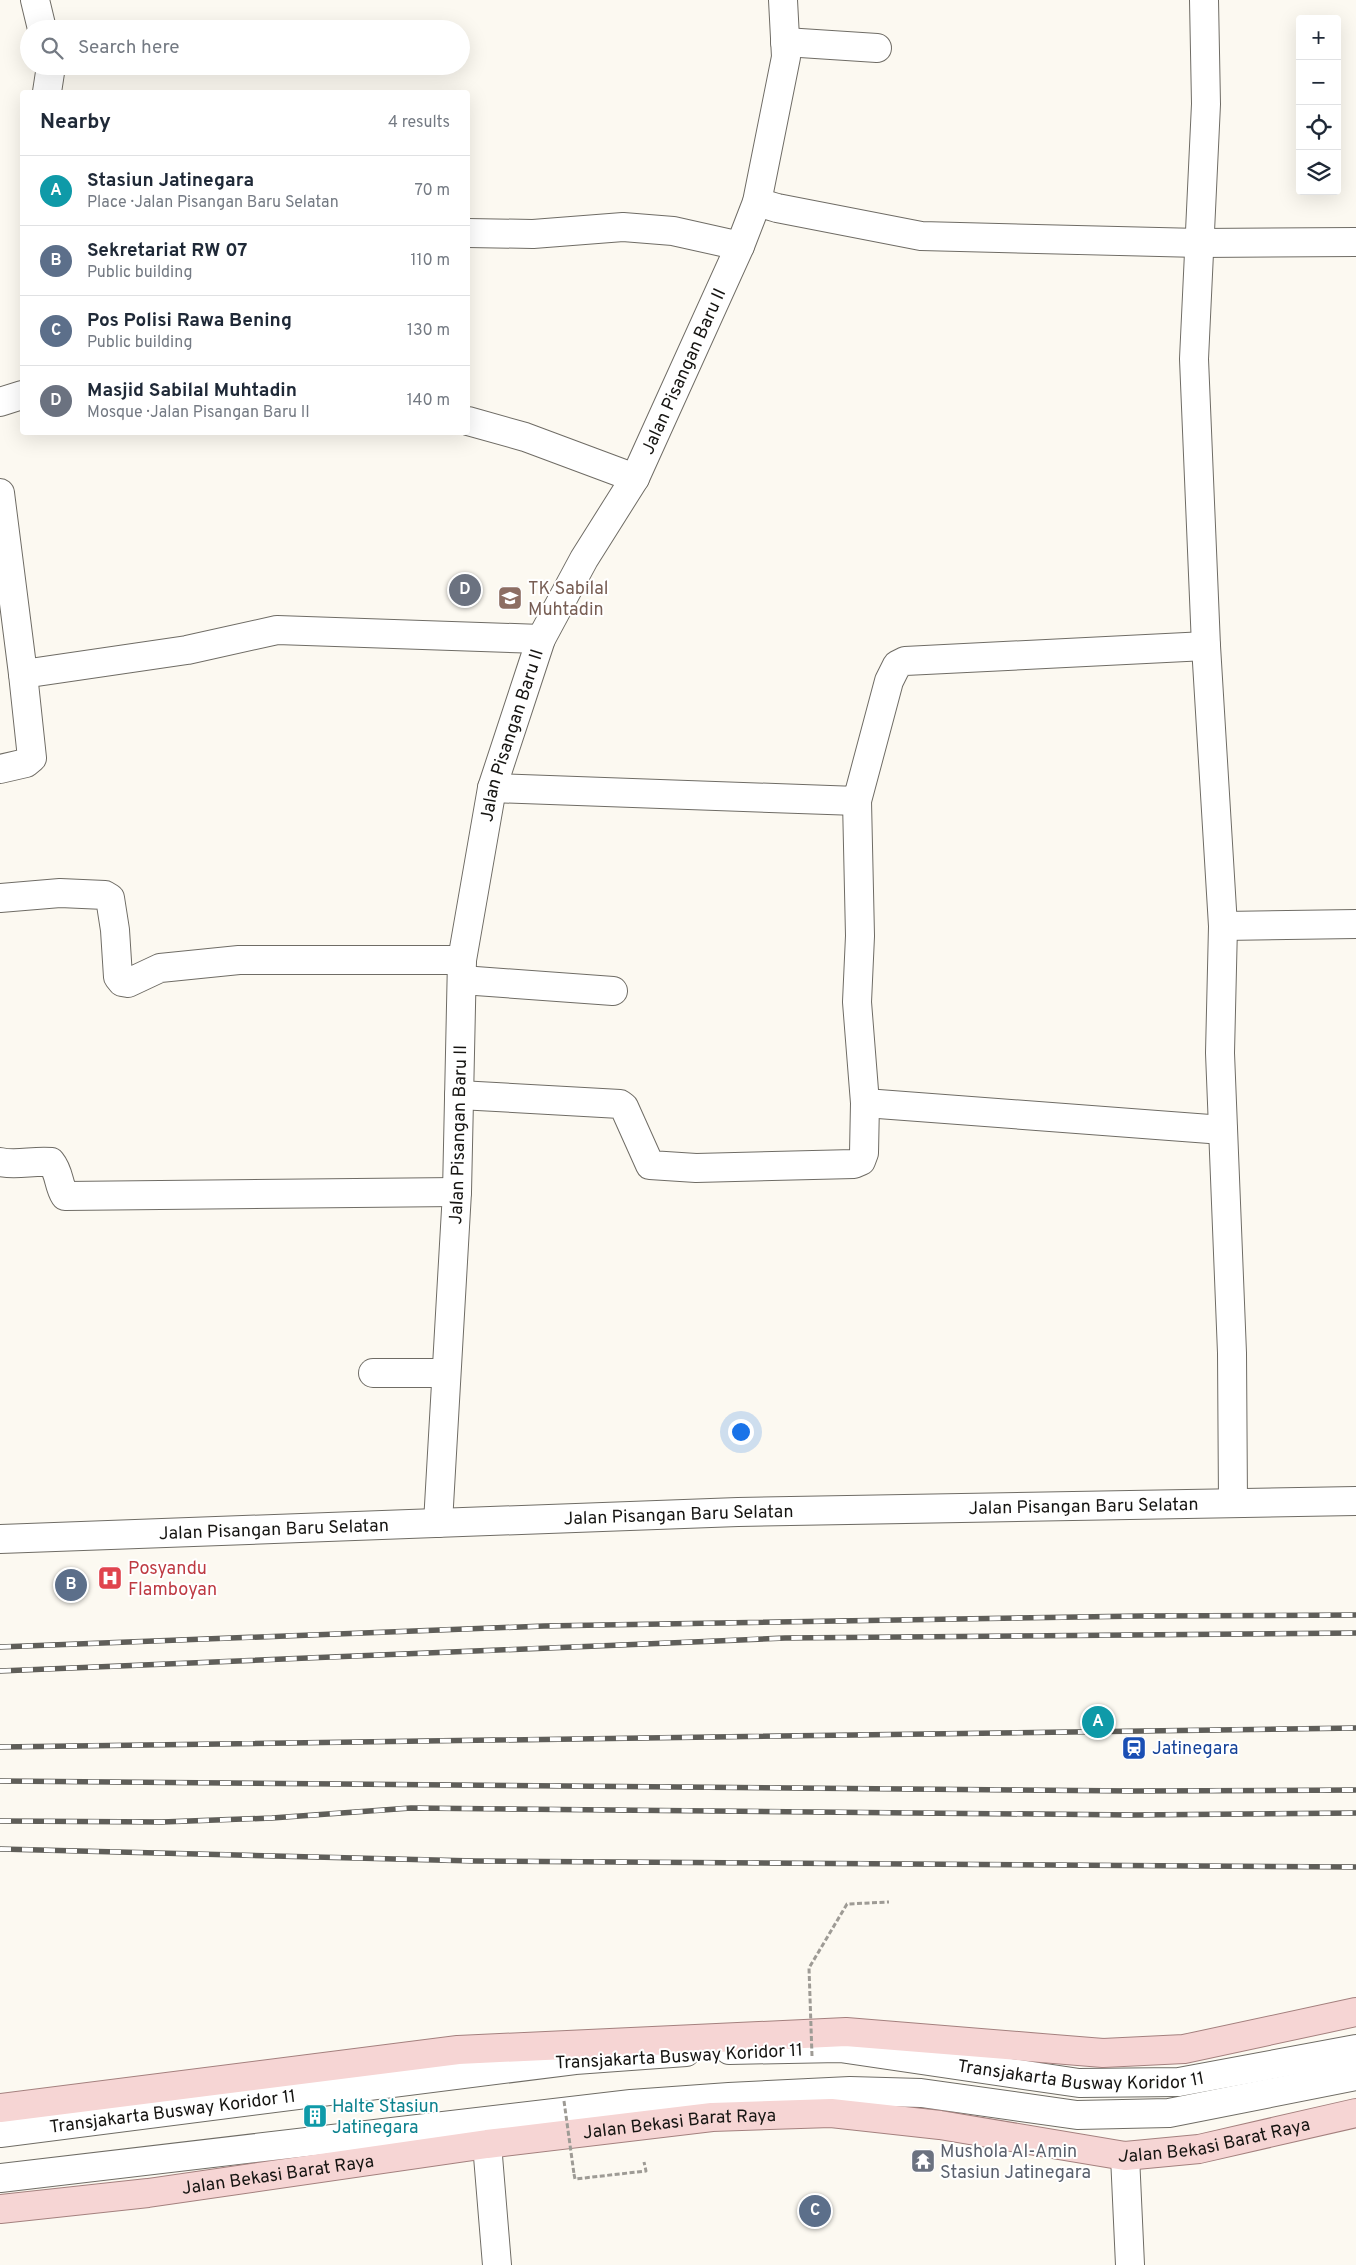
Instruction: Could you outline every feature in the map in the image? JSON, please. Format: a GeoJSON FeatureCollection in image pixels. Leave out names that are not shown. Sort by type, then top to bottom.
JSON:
{"type":"FeatureCollection","features":[{"type":"Feature","properties":{"kind":"main road"},"geometry":{"type":"LineString","coordinates":[[0,2108],[458,2050],[846,2032],[1103,2053],[1184,2049],[1356,2012]]}},
{"type":"Feature","properties":{"kind":"main road","name":"Jalan Bekasi Barat Raya"},"geometry":{"type":"LineString","coordinates":[[0,2209],[148,2193],[487,2144],[712,2117],[832,2113],[940,2125],[1125,2156],[1199,2149],[1356,2113]]}},
{"type":"Feature","properties":{"kind":"street"},"geometry":{"type":"LineString","coordinates":[[35,0],[40,20]]}},
{"type":"Feature","properties":{"kind":"street","name":"Jalan Pisangan Baru II"},"geometry":{"type":"LineString","coordinates":[[438,1523],[457,1192],[462,970],[492,788],[541,639],[584,559],[635,478],[740,246],[757,202],[786,57],[783,0]]}},
{"type":"Feature","properties":{"kind":"street"},"geometry":{"type":"LineString","coordinates":[[1204,0],[1206,104],[1194,359],[1206,646],[1223,926],[1220,1053],[1232,1353],[1233,1503]]}},
{"type":"Feature","properties":{"kind":"street"},"geometry":{"type":"LineString","coordinates":[[785,42],[877,48]]}},
{"type":"Feature","properties":{"kind":"street"},"geometry":{"type":"LineString","coordinates":[[47,90],[50,75]]}},
{"type":"Feature","properties":{"kind":"street"},"geometry":{"type":"LineString","coordinates":[[757,202],[777,208],[921,236],[1199,243],[1356,242]]}},
{"type":"Feature","properties":{"kind":"street"},"geometry":{"type":"LineString","coordinates":[[470,233],[534,234],[622,227],[672,231],[740,246]]}},
{"type":"Feature","properties":{"kind":"street"},"geometry":{"type":"LineString","coordinates":[[0,402],[20,396]]}},
{"type":"Feature","properties":{"kind":"street"},"geometry":{"type":"LineString","coordinates":[[470,422],[525,437],[635,478]]}},
{"type":"Feature","properties":{"kind":"street"},"geometry":{"type":"LineString","coordinates":[[0,493],[32,758],[26,763],[0,769]]}},
{"type":"Feature","properties":{"kind":"street"},"geometry":{"type":"LineString","coordinates":[[23,674],[188,650],[276,630],[541,639]]}},
{"type":"Feature","properties":{"kind":"street"},"geometry":{"type":"LineString","coordinates":[[459,1095],[620,1104],[624,1107],[650,1165],[696,1168],[854,1164],[861,1161],[864,1154],[865,1104],[857,1002],[860,936],[857,801],[889,681],[897,665],[905,661],[1206,646]]}},
{"type":"Feature","properties":{"kind":"street"},"geometry":{"type":"LineString","coordinates":[[492,788],[857,801]]}},
{"type":"Feature","properties":{"kind":"street"},"geometry":{"type":"LineString","coordinates":[[0,898],[60,893],[105,895],[110,898],[115,930],[118,977],[122,982],[128,983],[160,968],[239,960],[462,970],[613,990]]}},
{"type":"Feature","properties":{"kind":"street"},"geometry":{"type":"LineString","coordinates":[[1223,926],[1356,924]]}},
{"type":"Feature","properties":{"kind":"street"},"geometry":{"type":"LineString","coordinates":[[865,1104],[1223,1130]]}},
{"type":"Feature","properties":{"kind":"street"},"geometry":{"type":"LineString","coordinates":[[0,1162],[14,1164],[33,1161],[51,1162],[58,1173],[61,1189],[65,1196],[457,1192]]}},
{"type":"Feature","properties":{"kind":"street"},"geometry":{"type":"LineString","coordinates":[[373,1373],[446,1372]]}},
{"type":"Feature","properties":{"kind":"street","name":"Jalan Pisangan Baru Selatan"},"geometry":{"type":"LineString","coordinates":[[0,1539],[738,1512],[1356,1501]]}},
{"type":"Feature","properties":{"kind":"street","name":"Transjakarta Busway Koridor 11"},"geometry":{"type":"LineString","coordinates":[[0,2133],[565,2061],[720,2050],[840,2048],[1079,2083],[1179,2082],[1356,2049]]}},
{"type":"Feature","properties":{"kind":"street","name":"Transjakarta Busway Koridor 11"},"geometry":{"type":"LineString","coordinates":[[0,2178],[631,2104],[850,2091],[921,2093],[1077,2115],[1168,2112],[1356,2076]]}},
{"type":"Feature","properties":{"kind":"street"},"geometry":{"type":"LineString","coordinates":[[487,2144],[497,2265]]}},
{"type":"Feature","properties":{"kind":"street"},"geometry":{"type":"LineString","coordinates":[[1125,2156],[1130,2265]]}},
{"type":"Feature","properties":{"kind":"path"},"geometry":{"type":"LineString","coordinates":[[812,2056],[809,1968],[846,1904],[889,1902]]}},
{"type":"Feature","properties":{"kind":"path"},"geometry":{"type":"LineString","coordinates":[[564,2101],[574,2179]]}},
{"type":"Feature","properties":{"kind":"railway"},"geometry":{"type":"LineString","coordinates":[[0,1647],[544,1626],[1140,1616],[1356,1615]]}},
{"type":"Feature","properties":{"kind":"railway"},"geometry":{"type":"LineString","coordinates":[[0,1671],[785,1638],[1356,1633]]}},
{"type":"Feature","properties":{"kind":"railway"},"geometry":{"type":"LineString","coordinates":[[0,1747],[1356,1728]]}},
{"type":"Feature","properties":{"kind":"railway"},"geometry":{"type":"LineString","coordinates":[[0,1781],[1134,1791],[1356,1790]]}},
{"type":"Feature","properties":{"kind":"railway"},"geometry":{"type":"LineString","coordinates":[[0,1821],[162,1822],[272,1818],[411,1808],[1133,1815],[1356,1813]]}},
{"type":"Feature","properties":{"kind":"railway"},"geometry":{"type":"LineString","coordinates":[[0,1849],[475,1861],[1356,1867]]}},
{"type":"Feature","properties":{"kind":"place","name":"Masjid Sabilal Muhtadin"},"geometry":{"type":"Point","coordinates":[465,590]}},
{"type":"Feature","properties":{"kind":"place","name":"TK Sabilal Muhtadin"},"geometry":{"type":"Point","coordinates":[510,598]}},
{"type":"Feature","properties":{"kind":"place","name":"Posyandu Flamboyan"},"geometry":{"type":"Point","coordinates":[110,1578]}},
{"type":"Feature","properties":{"kind":"place","name":"Sekretariat RW 07"},"geometry":{"type":"Point","coordinates":[71,1585]}},
{"type":"Feature","properties":{"kind":"place","name":"Stasiun Jatinegara"},"geometry":{"type":"Point","coordinates":[1098,1722]}},
{"type":"Feature","properties":{"kind":"place","name":"Jatinegara"},"geometry":{"type":"Point","coordinates":[1134,1748]}},
{"type":"Feature","properties":{"kind":"place","name":"Halte Stasiun Jatinegara"},"geometry":{"type":"Point","coordinates":[315,2116]}},
{"type":"Feature","properties":{"kind":"place","name":"Mushola Al-Amin Stasiun Jatinegara"},"geometry":{"type":"Point","coordinates":[923,2161]}},
{"type":"Feature","properties":{"kind":"place","name":"Pos Polisi Rawa Bening"},"geometry":{"type":"Point","coordinates":[815,2211]}}]}
